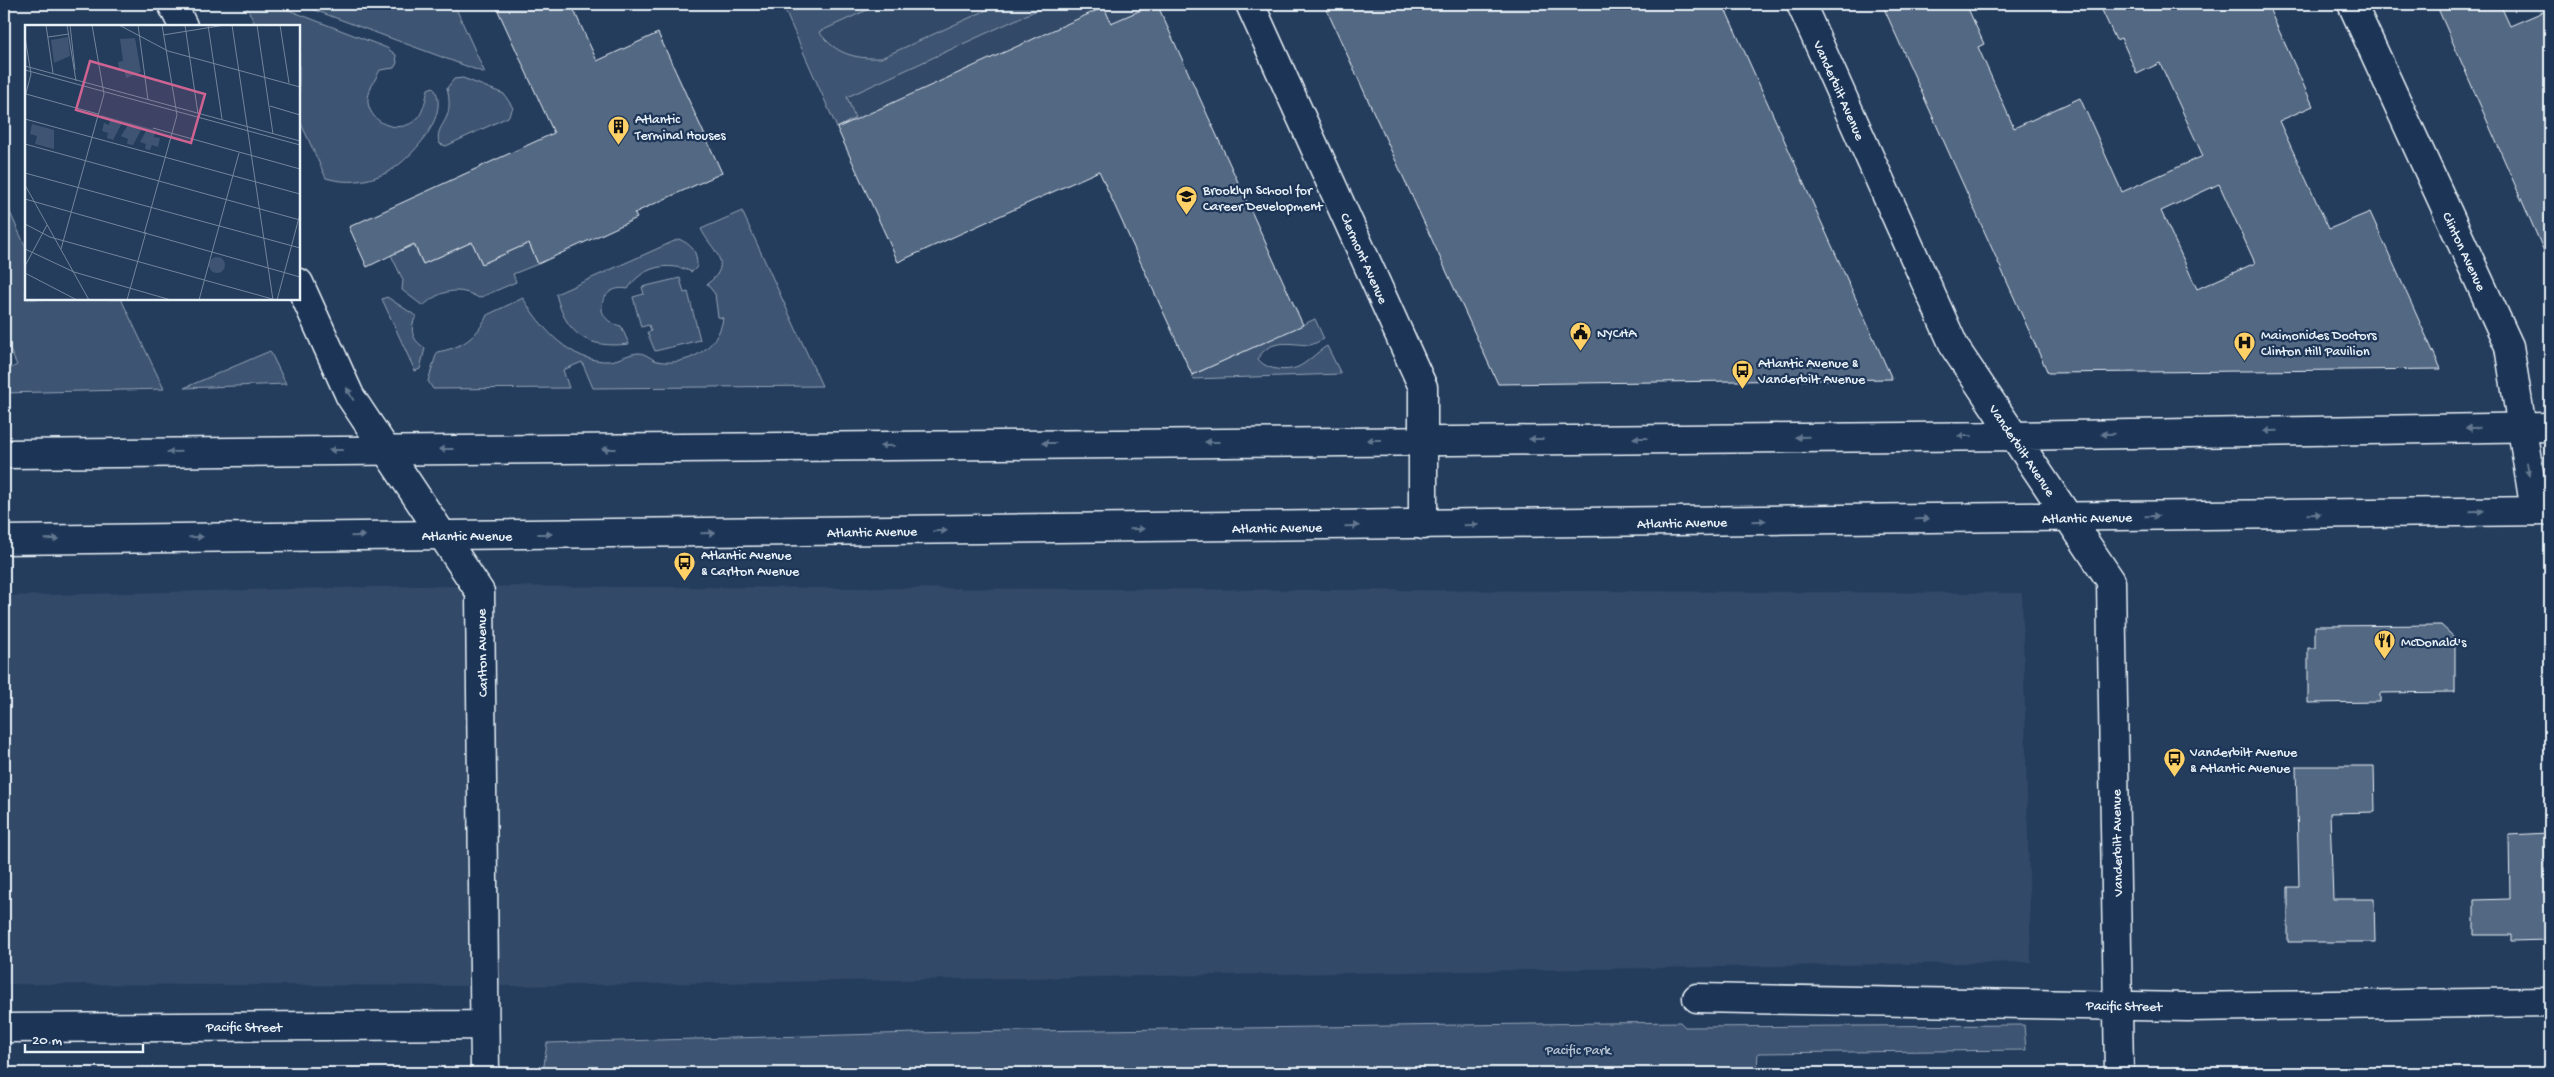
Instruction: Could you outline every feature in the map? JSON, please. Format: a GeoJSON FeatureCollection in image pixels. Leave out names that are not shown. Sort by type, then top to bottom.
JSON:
{"type":"FeatureCollection","features":[{"type":"Feature","properties":{"kind":"main road"},"geometry":{"type":"LineString","coordinates":[[172,4],[182,25]]}},
{"type":"Feature","properties":{"kind":"main road","name":"Clermont Avenue"},"geometry":{"type":"LineString","coordinates":[[1250,4],[1423,387],[1423,525]]}},
{"type":"Feature","properties":{"kind":"main road","name":"Vanderbilt Avenue"},"geometry":{"type":"LineString","coordinates":[[1801,4],[1955,348],[2111,581],[2119,1073]]}},
{"type":"Feature","properties":{"kind":"main road","name":"Clinton Avenue"},"geometry":{"type":"LineString","coordinates":[[2352,4],[2509,346],[2522,427],[2543,511]]}},
{"type":"Feature","properties":{"kind":"main road","name":"Carlton Avenue"},"geometry":{"type":"LineString","coordinates":[[300,285],[350,396],[444,534],[480,592],[485,1073]]}},
{"type":"Feature","properties":{"kind":"main road"},"geometry":{"type":"LineString","coordinates":[[4,454],[2014,436],[2550,427]]}},
{"type":"Feature","properties":{"kind":"main road","name":"Atlantic Avenue"},"geometry":{"type":"LineString","coordinates":[[4,540],[2543,511]]}},
{"type":"Feature","properties":{"kind":"main road","name":"Pacific Street"},"geometry":{"type":"LineString","coordinates":[[1697,998],[2187,1007],[2550,1002]]}},
{"type":"Feature","properties":{"kind":"main road","name":"Pacific Street"},"geometry":{"type":"LineString","coordinates":[[4,1028],[484,1025]]}},
{"type":"Feature","properties":{"kind":"shaded area"},"geometry":{"type":"Polygon","coordinates":[[[782,4],[1155,4],[1111,23],[1104,7],[837,128],[782,4]]]}},
{"type":"Feature","properties":{"kind":"shaded area"},"geometry":{"type":"Polygon","coordinates":[[[416,586],[2022,593],[2031,962],[514,986],[4,984],[4,596],[416,586]]]}},
{"type":"Feature","properties":{"kind":"green space"},"geometry":{"type":"Polygon","coordinates":[[[245,4],[273,4],[387,48],[396,55],[397,63],[394,68],[380,70],[370,90],[368,99],[371,111],[381,122],[388,125],[396,127],[410,124],[419,116],[428,89],[433,87],[438,98],[437,110],[426,136],[417,148],[396,167],[379,176],[349,181],[326,178],[300,121],[300,25],[256,25],[245,4]]]}},
{"type":"Feature","properties":{"kind":"green space"},"geometry":{"type":"Polygon","coordinates":[[[299,4],[454,4],[485,73],[309,8],[299,4]]]}},
{"type":"Feature","properties":{"kind":"green space"},"geometry":{"type":"Polygon","coordinates":[[[782,4],[880,4],[819,32],[832,45],[846,54],[881,58],[1000,4],[1050,4],[847,97],[855,118],[837,128],[782,4]]]}},
{"type":"Feature","properties":{"kind":"green space"},"geometry":{"type":"Polygon","coordinates":[[[463,78],[504,94],[513,108],[508,117],[446,146],[440,144],[438,136],[449,110],[447,88],[454,79],[463,78]]]}},
{"type":"Feature","properties":{"kind":"green space"},"geometry":{"type":"Polygon","coordinates":[[[4,199],[25,246],[25,300],[121,300],[164,389],[4,393],[4,372],[17,365],[4,337],[4,199]]]}},
{"type":"Feature","properties":{"kind":"green space"},"geometry":{"type":"Polygon","coordinates":[[[742,211],[822,386],[593,388],[582,362],[563,370],[569,388],[433,389],[428,381],[437,352],[461,345],[473,336],[487,315],[523,298],[548,332],[570,350],[582,356],[610,361],[639,353],[657,361],[679,361],[690,358],[708,347],[715,339],[723,318],[718,317],[715,294],[707,284],[720,269],[720,263],[718,256],[701,229],[742,211]]]}},
{"type":"Feature","properties":{"kind":"green space"},"geometry":{"type":"Polygon","coordinates":[[[679,239],[688,244],[695,253],[697,267],[692,272],[665,266],[656,268],[641,275],[628,289],[611,291],[605,296],[602,310],[605,317],[621,326],[629,344],[602,344],[581,336],[573,329],[560,308],[556,294],[679,239]]]}},
{"type":"Feature","properties":{"kind":"green space"},"geometry":{"type":"Polygon","coordinates":[[[472,242],[482,264],[529,243],[538,264],[513,274],[516,282],[479,298],[472,294],[457,291],[443,293],[423,306],[402,290],[403,280],[391,255],[414,245],[423,264],[472,242]]]}},
{"type":"Feature","properties":{"kind":"green space"},"geometry":{"type":"Polygon","coordinates":[[[680,278],[684,293],[688,292],[700,340],[655,351],[647,332],[651,331],[649,325],[641,327],[633,297],[644,294],[642,287],[680,278]]]}},
{"type":"Feature","properties":{"kind":"green space"},"geometry":{"type":"Polygon","coordinates":[[[387,297],[416,316],[412,330],[413,334],[417,342],[425,348],[420,369],[415,371],[382,299],[387,297]]]}},
{"type":"Feature","properties":{"kind":"green space"},"geometry":{"type":"Polygon","coordinates":[[[1315,319],[1324,339],[1311,345],[1287,343],[1274,345],[1263,352],[1258,359],[1271,368],[1293,369],[1305,363],[1327,346],[1341,374],[1193,379],[1192,375],[1315,319]]]}},
{"type":"Feature","properties":{"kind":"green space"},"geometry":{"type":"Polygon","coordinates":[[[270,351],[286,384],[184,388],[270,351]]]}},
{"type":"Feature","properties":{"kind":"green space","name":"Pacific Park"},"geometry":{"type":"Polygon","coordinates":[[[1680,1022],[1685,1027],[2024,1025],[2026,1050],[1758,1053],[1757,1073],[543,1073],[547,1043],[955,1032],[1680,1022]]]}},
{"type":"Feature","properties":{"kind":"building","name":"Atlantic Terminal Houses"},"geometry":{"type":"Polygon","coordinates":[[[495,4],[571,4],[597,61],[658,33],[722,173],[634,213],[637,218],[538,264],[529,243],[482,264],[472,242],[423,264],[414,244],[367,267],[349,227],[554,133],[495,4]]]}},
{"type":"Feature","properties":{"kind":"building","name":"Brooklyn School for Career Development"},"geometry":{"type":"Polygon","coordinates":[[[1157,4],[1303,325],[1192,375],[1099,171],[898,262],[837,128],[1104,7],[1111,23],[1157,4]]]}},
{"type":"Feature","properties":{"kind":"building"},"geometry":{"type":"Polygon","coordinates":[[[1324,4],[1723,4],[1892,379],[1498,384],[1324,4]]]}},
{"type":"Feature","properties":{"kind":"building"},"geometry":{"type":"Polygon","coordinates":[[[1882,4],[1966,4],[1984,44],[1978,47],[2014,128],[2080,98],[2122,192],[2203,156],[2160,63],[2137,74],[2121,38],[2116,40],[2099,4],[2267,4],[2313,106],[2279,121],[2329,229],[2370,212],[2441,369],[2048,373],[1882,4]],[[2219,184],[2161,211],[2197,289],[2255,263],[2219,184]]]}},
{"type":"Feature","properties":{"kind":"building"},"geometry":{"type":"Polygon","coordinates":[[[2436,4],[2500,4],[2510,26],[2550,9],[2550,265],[2436,4]]]}},
{"type":"Feature","properties":{"kind":"building","name":"McDonald's"},"geometry":{"type":"Polygon","coordinates":[[[2441,625],[2455,638],[2455,692],[2380,693],[2380,702],[2308,703],[2308,648],[2315,648],[2315,626],[2441,625]]]}},
{"type":"Feature","properties":{"kind":"building"},"geometry":{"type":"Polygon","coordinates":[[[2296,766],[2374,766],[2375,812],[2330,813],[2333,899],[2374,899],[2375,942],[2288,942],[2288,887],[2299,887],[2296,766]]]}},
{"type":"Feature","properties":{"kind":"building"},"geometry":{"type":"Polygon","coordinates":[[[2548,833],[2550,940],[2511,941],[2511,935],[2474,935],[2474,900],[2510,899],[2509,835],[2548,833]]]}},
{"type":"Feature","properties":{"kind":"place","name":"Atlantic Terminal Houses"},"geometry":{"type":"Point","coordinates":[619,145]}},
{"type":"Feature","properties":{"kind":"place","name":"Brooklyn School for Career Development"},"geometry":{"type":"Point","coordinates":[1187,216]}},
{"type":"Feature","properties":{"kind":"place","name":"NYCHA"},"geometry":{"type":"Point","coordinates":[1581,351]}},
{"type":"Feature","properties":{"kind":"place","name":"Maimonides Doctors Clinton Hill Pavilion"},"geometry":{"type":"Point","coordinates":[2245,361]}},
{"type":"Feature","properties":{"kind":"place","name":"Atlantic Avenue & Vanderbilt Avenue"},"geometry":{"type":"Point","coordinates":[1742,389]}},
{"type":"Feature","properties":{"kind":"place","name":"Atlantic Avenue & Carlton Avenue"},"geometry":{"type":"Point","coordinates":[685,581]}},
{"type":"Feature","properties":{"kind":"place","name":"McDonald's"},"geometry":{"type":"Point","coordinates":[2385,660]}},
{"type":"Feature","properties":{"kind":"place","name":"Vanderbilt Avenue & Atlantic Avenue"},"geometry":{"type":"Point","coordinates":[2174,778]}}]}
